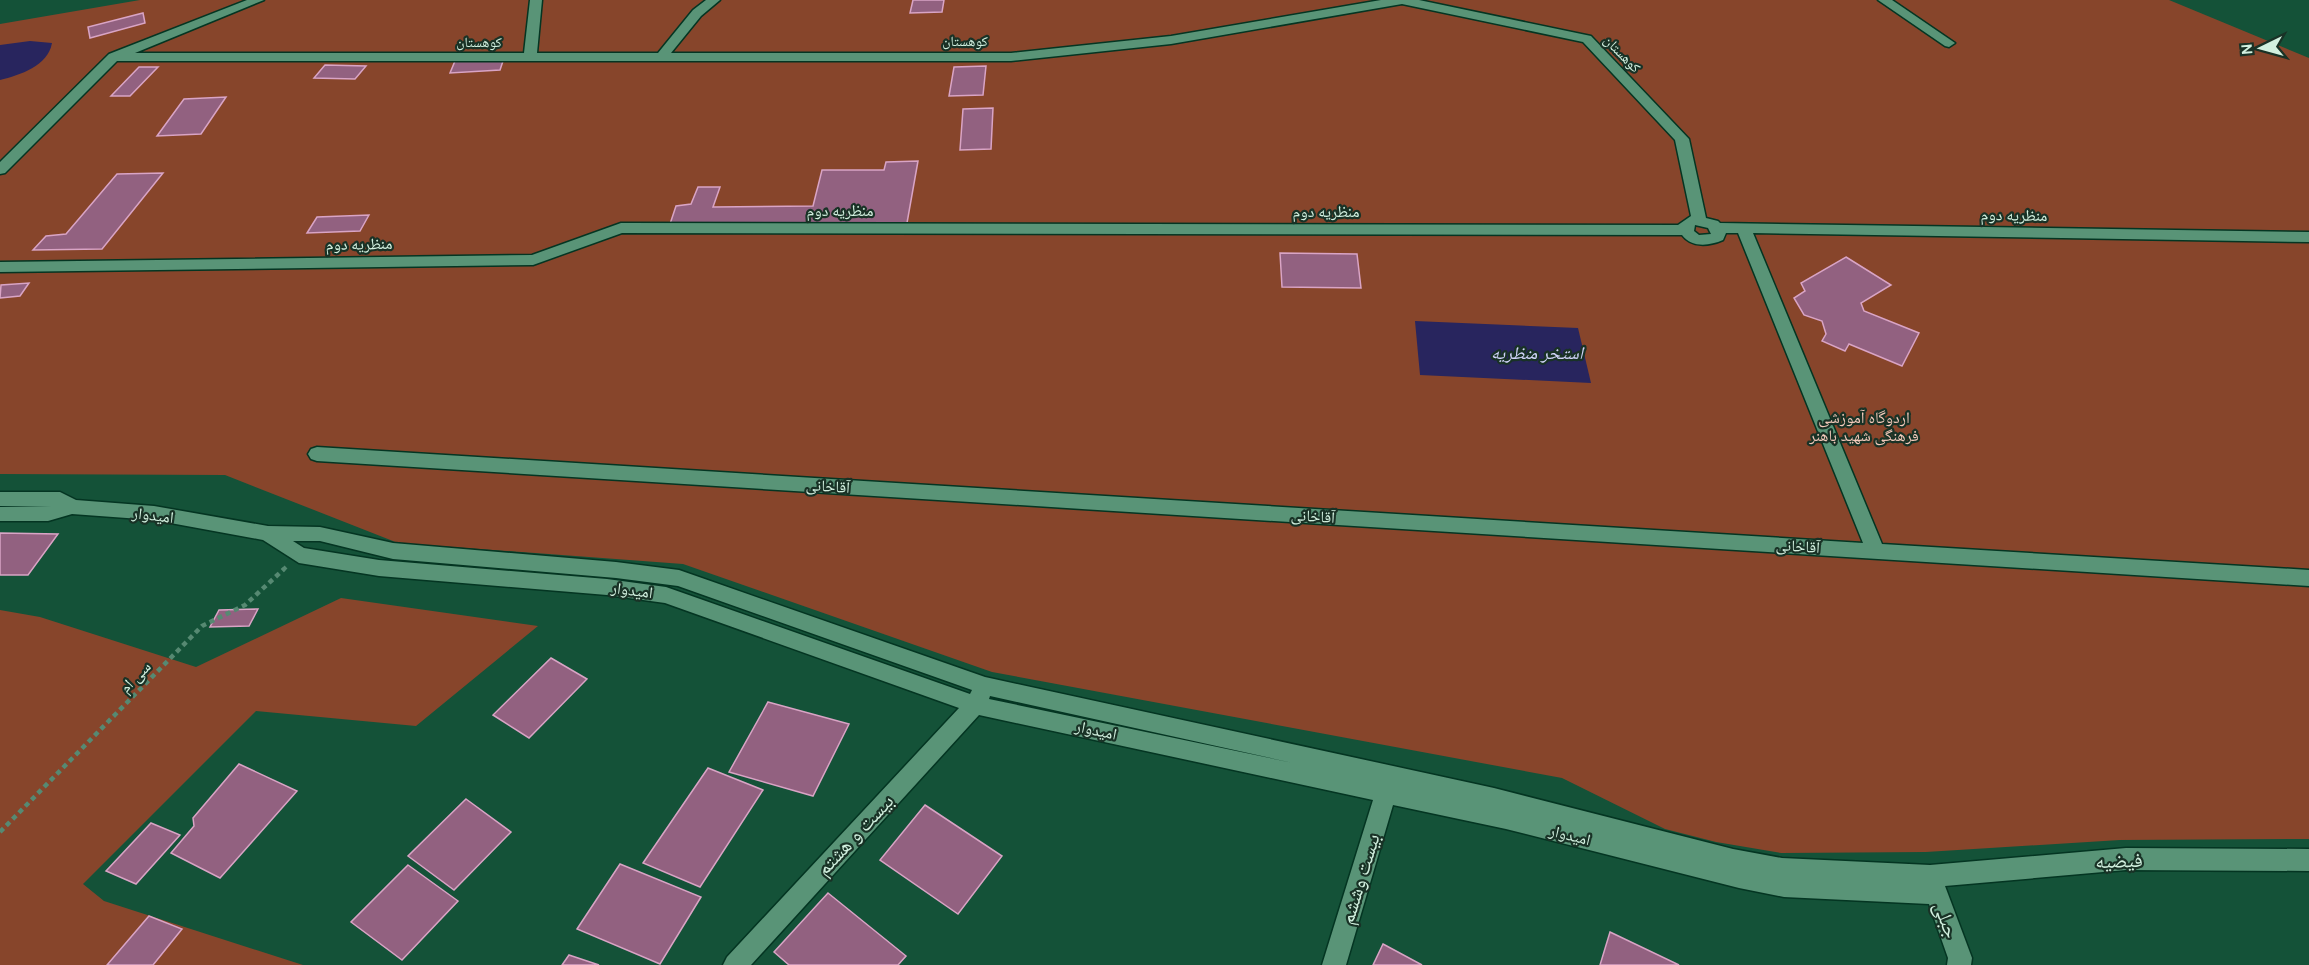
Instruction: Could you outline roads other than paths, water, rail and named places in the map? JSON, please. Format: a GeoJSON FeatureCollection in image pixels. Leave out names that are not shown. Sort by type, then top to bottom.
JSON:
{"type":"FeatureCollection","features":[{"type":"Feature","properties":{"kind":"street"},"geometry":{"type":"LineString","coordinates":[[0,170],[114,57],[258,0]]}},
{"type":"Feature","properties":{"kind":"street"},"geometry":{"type":"LineString","coordinates":[[530,57],[536,0]]}},
{"type":"Feature","properties":{"kind":"street"},"geometry":{"type":"LineString","coordinates":[[662,56],[697,13],[714,0]]}},
{"type":"Feature","properties":{"kind":"street","name":"کوهستان"},"geometry":{"type":"LineString","coordinates":[[114,57],[1011,57],[1171,40],[1402,0],[1587,39],[1682,139],[1699,220]]}},
{"type":"Feature","properties":{"kind":"street"},"geometry":{"type":"LineString","coordinates":[[1884,0],[1949,43]]}},
{"type":"Feature","properties":{"kind":"street"},"geometry":{"type":"LineString","coordinates":[[1692,220],[1699,220],[1718,228],[1718,237],[1710,241],[1698,240],[1685,230],[1685,226],[1692,220]]}},
{"type":"Feature","properties":{"kind":"street","name":"منظریه دوم"},"geometry":{"type":"LineString","coordinates":[[0,267],[533,260],[621,228],[1685,230]]}},
{"type":"Feature","properties":{"kind":"street","name":"منظریه دوم"},"geometry":{"type":"LineString","coordinates":[[1718,228],[2309,237]]}},
{"type":"Feature","properties":{"kind":"street"},"geometry":{"type":"LineString","coordinates":[[1744,229],[1876,551]]}},
{"type":"Feature","properties":{"kind":"street","name":"آقاخانی"},"geometry":{"type":"LineString","coordinates":[[317,454],[2309,578]]}},
{"type":"Feature","properties":{"kind":"street","name":"امیدوار"},"geometry":{"type":"LineString","coordinates":[[0,499],[60,499],[72,507]]}},
{"type":"Feature","properties":{"kind":"street","name":"امیدوار"},"geometry":{"type":"LineString","coordinates":[[0,514],[48,514],[72,507],[154,513],[268,533],[320,534],[393,551],[673,586],[980,695],[1506,819],[1738,877],[1933,884]]}},
{"type":"Feature","properties":{"kind":"street","name":"امیدوار"},"geometry":{"type":"LineString","coordinates":[[268,533],[299,555],[379,568],[611,578]]}},
{"type":"Feature","properties":{"kind":"street","name":"امیدوار"},"geometry":{"type":"LineString","coordinates":[[980,695],[1494,798],[1733,860],[1783,877]]}},
{"type":"Feature","properties":{"kind":"street","name":"بیست و هشتم"},"geometry":{"type":"LineString","coordinates":[[735,965],[980,695]]}},
{"type":"Feature","properties":{"kind":"street","name":"بیست وششم"},"geometry":{"type":"LineString","coordinates":[[1335,965],[1386,792]]}},
{"type":"Feature","properties":{"kind":"street","name":"فیضیه"},"geometry":{"type":"LineString","coordinates":[[1933,884],[2126,859],[2309,860]]}},
{"type":"Feature","properties":{"kind":"street","name":"جبلی"},"geometry":{"type":"LineString","coordinates":[[1933,884],[1959,961]]}},
{"type":"Feature","properties":{"kind":"water"},"geometry":{"type":"Polygon","coordinates":[[[30,41],[52,43],[45,58],[24,72],[0,80],[0,45],[30,41]]]}},
{"type":"Feature","properties":{"kind":"water","name":"استخر منظریه"},"geometry":{"type":"Polygon","coordinates":[[[1415,321],[1578,328],[1591,383],[1420,375],[1415,321]]]}},
{"type":"Feature","properties":{"kind":"park label","name":"اردوگاه آموزشی فرهنگی شهید باهنر"},"geometry":{"type":"Point","coordinates":[1864,426]}}]}
